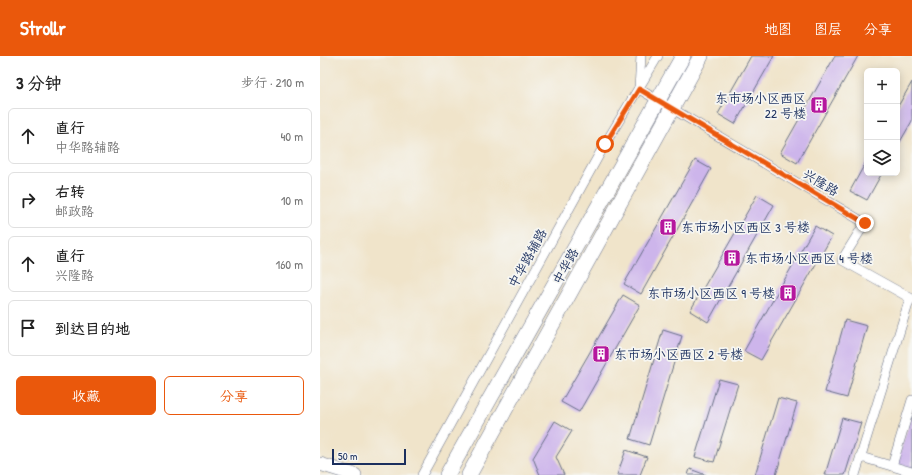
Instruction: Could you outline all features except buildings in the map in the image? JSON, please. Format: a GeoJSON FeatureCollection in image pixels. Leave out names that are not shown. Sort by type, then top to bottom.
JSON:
{"type":"FeatureCollection","features":[{"type":"Feature","properties":{"kind":"main road","name":"中华路"},"geometry":{"type":"LineString","coordinates":[[447,475],[683,56]]}},
{"type":"Feature","properties":{"kind":"main road","name":"中华路"},"geometry":{"type":"LineString","coordinates":[[469,475],[701,56]]}},
{"type":"Feature","properties":{"kind":"main road"},"geometry":{"type":"LineString","coordinates":[[320,464],[355,475]]}},
{"type":"Feature","properties":{"kind":"street"},"geometry":{"type":"LineString","coordinates":[[639,89],[641,56]]}},
{"type":"Feature","properties":{"kind":"street","name":"中华路辅路"},"geometry":{"type":"LineString","coordinates":[[422,475],[605,144],[658,56]]}},
{"type":"Feature","properties":{"kind":"street","name":"兴隆路"},"geometry":{"type":"LineString","coordinates":[[639,89],[865,223],[842,260],[911,298]]}},
{"type":"Feature","properties":{"kind":"street"},"geometry":{"type":"LineString","coordinates":[[856,475],[911,298]]}},
{"type":"Feature","properties":{"kind":"street"},"geometry":{"type":"LineString","coordinates":[[892,466],[912,400]]}},
{"type":"Feature","properties":{"kind":"street"},"geometry":{"type":"LineString","coordinates":[[861,457],[912,472]]}},
{"type":"Feature","properties":{"kind":"place","name":"东市场小区西区 22 号楼"},"geometry":{"type":"Point","coordinates":[819,105]}},
{"type":"Feature","properties":{"kind":"place","name":"东市场小区西区 3 号楼"},"geometry":{"type":"Point","coordinates":[668,227]}},
{"type":"Feature","properties":{"kind":"place","name":"东市场小区西区 4 号楼"},"geometry":{"type":"Point","coordinates":[732,258]}},
{"type":"Feature","properties":{"kind":"place","name":"东市场小区西区 9 号楼"},"geometry":{"type":"Point","coordinates":[788,293]}},
{"type":"Feature","properties":{"kind":"place","name":"东市场小区西区 2 号楼"},"geometry":{"type":"Point","coordinates":[601,354]}},
{"type":"Feature","properties":{"kind":"route"},"geometry":{"type":"LineString","coordinates":[[605,144],[639,89],[865,223]]}}]}
